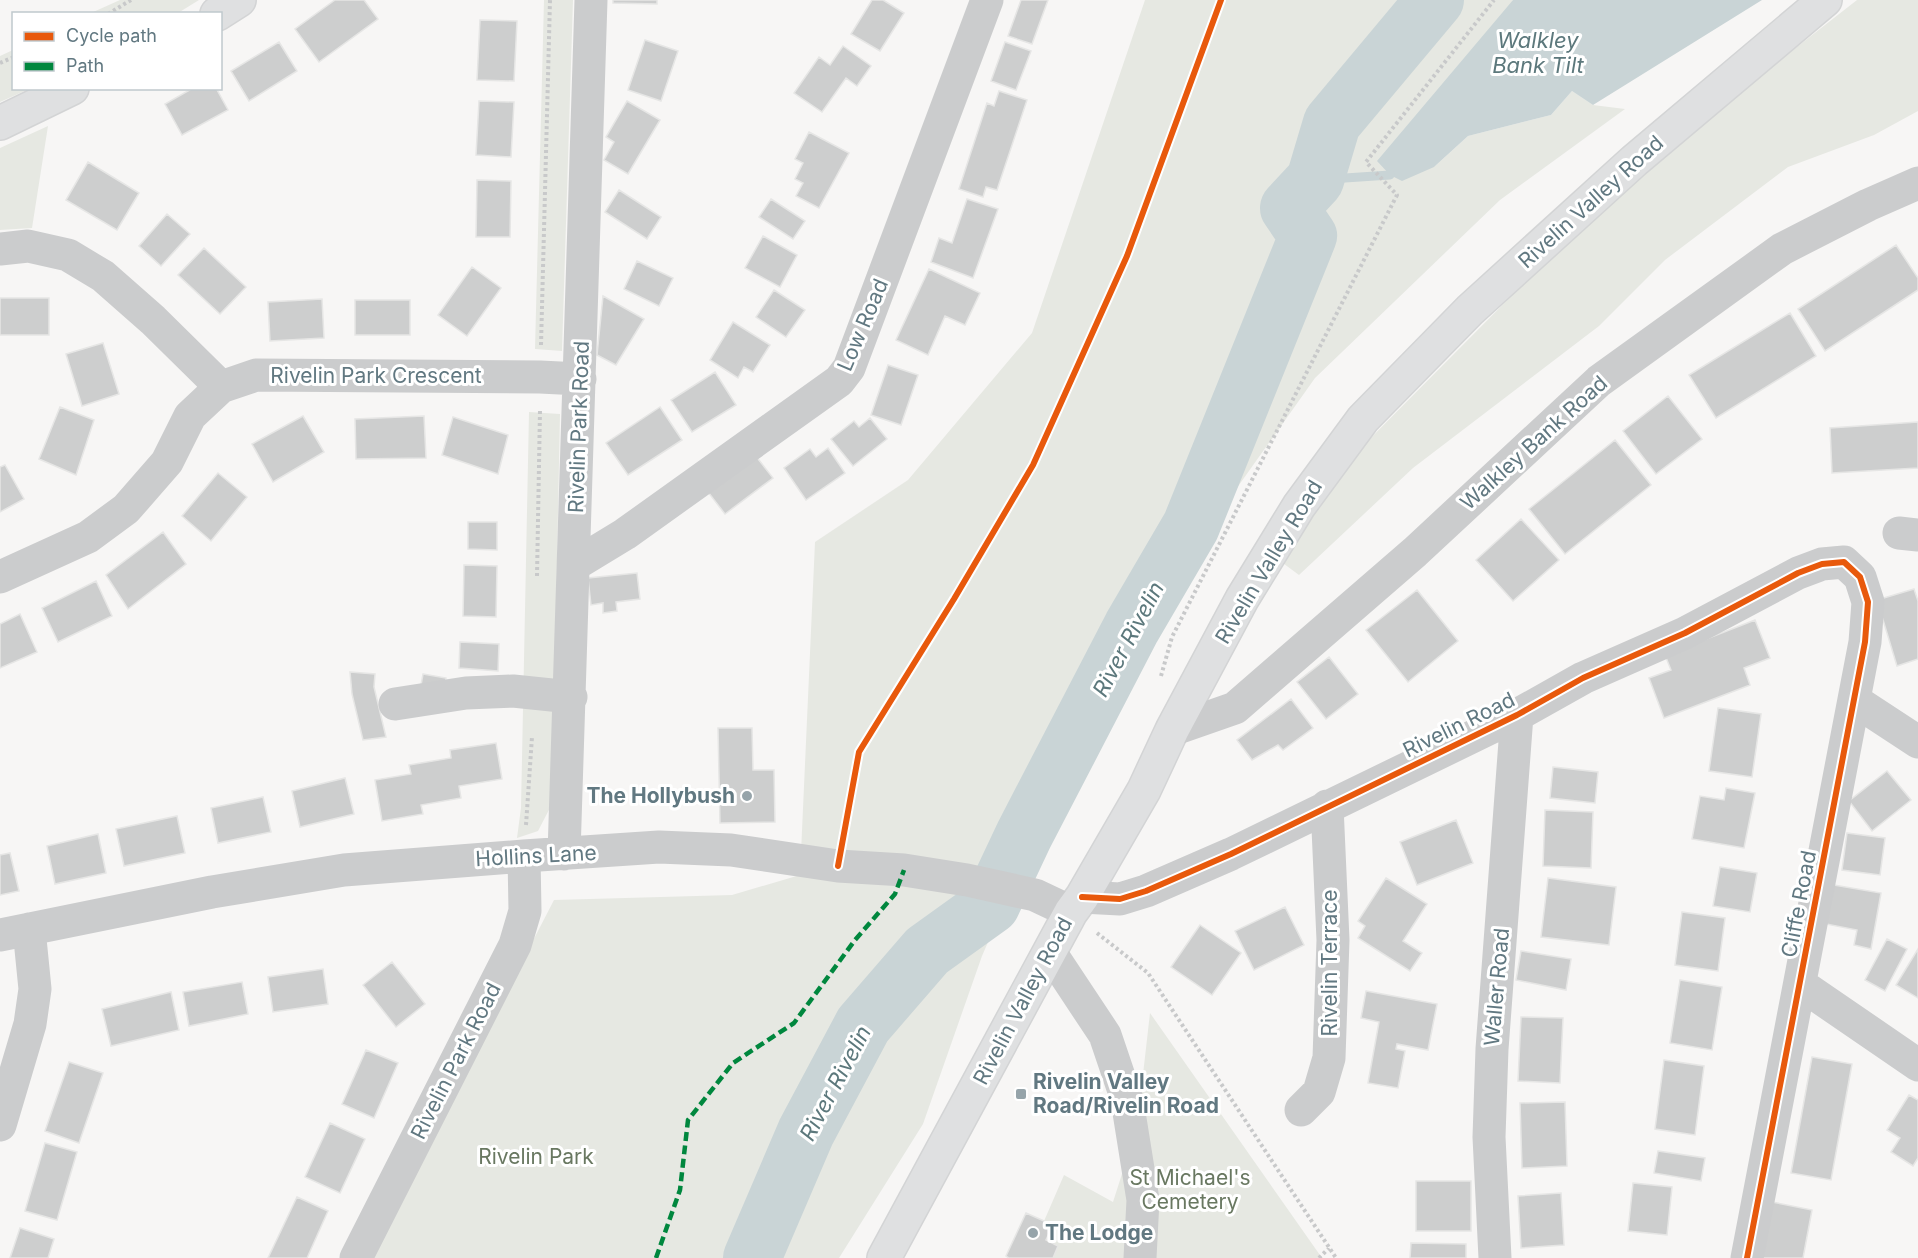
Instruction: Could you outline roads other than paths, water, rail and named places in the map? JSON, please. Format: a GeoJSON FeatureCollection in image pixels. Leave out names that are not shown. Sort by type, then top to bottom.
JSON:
{"type":"FeatureCollection","features":[{"type":"Feature","properties":{"kind":"main road"},"geometry":{"type":"LineString","coordinates":[[220,12],[239,0]]}},
{"type":"Feature","properties":{"kind":"main road","name":"Rivelin Valley Road"},"geometry":{"type":"LineString","coordinates":[[884,1258],[1076,904],[1144,790],[1172,730],[1242,599],[1299,506],[1363,419],[1470,310],[1626,169],[1825,0]]}},
{"type":"Feature","properties":{"kind":"main road"},"geometry":{"type":"LineString","coordinates":[[0,123],[68,90]]}},
{"type":"Feature","properties":{"kind":"street","name":"Rivelin Park Road"},"geometry":{"type":"LineString","coordinates":[[564,854],[591,0]]}},
{"type":"Feature","properties":{"kind":"street","name":"Low Road"},"geometry":{"type":"LineString","coordinates":[[574,565],[625,534],[839,381],[849,368],[987,0]]}},
{"type":"Feature","properties":{"kind":"street","name":"Walkley Bank Road"},"geometry":{"type":"LineString","coordinates":[[1172,730],[1235,708],[1415,552],[1599,381],[1782,249],[1918,183]]}},
{"type":"Feature","properties":{"kind":"street"},"geometry":{"type":"LineString","coordinates":[[0,249],[28,246],[68,255],[102,276],[153,320],[221,387]]}},
{"type":"Feature","properties":{"kind":"street","name":"Rivelin Park Crescent"},"geometry":{"type":"LineString","coordinates":[[0,577],[88,537],[126,509],[167,462],[190,416],[221,387],[256,375],[580,379]]}},
{"type":"Feature","properties":{"kind":"street","name":"Cliffe Road"},"geometry":{"type":"LineString","coordinates":[[1747,1258],[1865,642],[1869,602],[1860,577],[1844,562]]}},
{"type":"Feature","properties":{"kind":"street","name":"Rivelin Road"},"geometry":{"type":"LineString","coordinates":[[1076,904],[1120,899],[1146,891],[1232,854],[1518,716],[1583,678],[1685,633],[1798,573],[1822,564],[1844,562]]}},
{"type":"Feature","properties":{"kind":"street"},"geometry":{"type":"LineString","coordinates":[[395,704],[466,693],[513,691],[570,697]]}},
{"type":"Feature","properties":{"kind":"street"},"geometry":{"type":"LineString","coordinates":[[1854,700],[1918,742]]}},
{"type":"Feature","properties":{"kind":"street","name":"Waller Road"},"geometry":{"type":"LineString","coordinates":[[1496,1258],[1489,1137],[1492,1048],[1518,716]]}},
{"type":"Feature","properties":{"kind":"street","name":"Rivelin Terrace"},"geometry":{"type":"LineString","coordinates":[[1301,1110],[1319,1092],[1329,1058],[1333,940],[1328,806]]}},
{"type":"Feature","properties":{"kind":"street","name":"Hollins Lane"},"geometry":{"type":"LineString","coordinates":[[14,932],[212,892],[344,870],[524,855],[659,847],[731,850],[838,866],[904,870],[967,880],[1076,904]]}},
{"type":"Feature","properties":{"kind":"street","name":"Rivelin Park Road"},"geometry":{"type":"LineString","coordinates":[[356,1258],[515,945],[525,911],[524,855]]}},
{"type":"Feature","properties":{"kind":"street"},"geometry":{"type":"LineString","coordinates":[[0,1125],[30,1024],[35,989],[14,932]]}},
{"type":"Feature","properties":{"kind":"street"},"geometry":{"type":"LineString","coordinates":[[1050,952],[1105,1035],[1127,1100],[1143,1200],[1140,1258]]}},
{"type":"Feature","properties":{"kind":"street"},"geometry":{"type":"LineString","coordinates":[[1800,984],[1918,1065]]}},
{"type":"Feature","properties":{"kind":"water","name":"Walkley Bank Tilt"},"geometry":{"type":"Polygon","coordinates":[[[1513,0],[1762,0],[1593,105],[1572,91],[1551,115],[1468,136],[1434,167],[1402,181],[1390,175],[1377,161],[1513,0]]]}},
{"type":"Feature","properties":{"kind":"waterway","name":"River Rivelin"},"geometry":{"type":"LineString","coordinates":[[752,1258],[806,1132],[863,1025],[927,951],[991,905],[1024,835],[1132,627],[1191,526],[1308,236],[1289,208],[1315,180],[1332,123],[1435,0]]}},
{"type":"Feature","properties":{"kind":"waterway"},"geometry":{"type":"LineString","coordinates":[[1315,180],[1390,175]]}},
{"type":"Feature","properties":{"kind":"place","name":"The Hollybush"},"geometry":{"type":"Point","coordinates":[747,796]}},
{"type":"Feature","properties":{"kind":"place","name":"Rivelin Valley Road/Rivelin Road"},"geometry":{"type":"Point","coordinates":[1021,1094]}},
{"type":"Feature","properties":{"kind":"place","name":"The Lodge"},"geometry":{"type":"Point","coordinates":[1033,1233]}},
{"type":"Feature","properties":{"kind":"park label","name":"Rivelin Park"},"geometry":{"type":"Point","coordinates":[536,1157]}},
{"type":"Feature","properties":{"kind":"park label","name":"St Michael's Cemetery"},"geometry":{"type":"Point","coordinates":[1190,1190]}}]}
